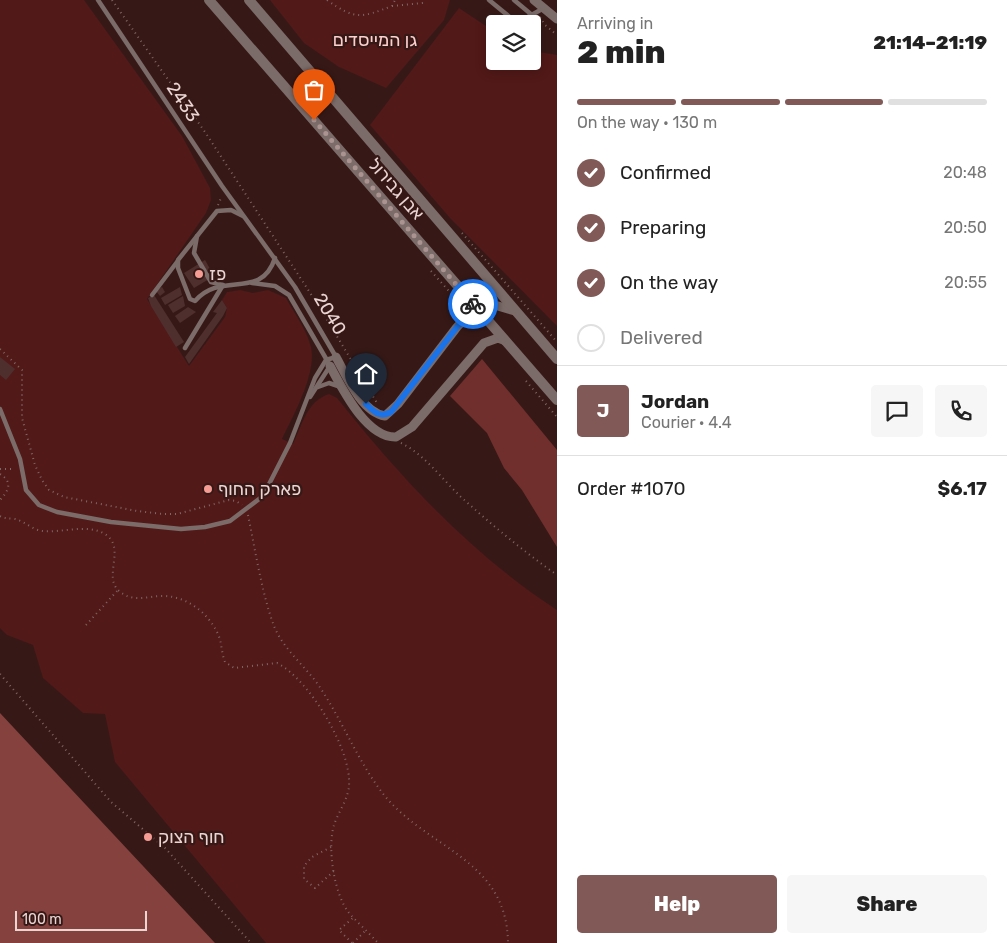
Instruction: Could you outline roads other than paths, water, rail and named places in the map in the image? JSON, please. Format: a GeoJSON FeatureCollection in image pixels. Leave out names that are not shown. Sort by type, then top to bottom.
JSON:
{"type":"FeatureCollection","features":[{"type":"Feature","properties":{"kind":"street","name":"אבן גבירול"},"geometry":{"type":"LineString","coordinates":[[209,0],[557,400]]}},
{"type":"Feature","properties":{"kind":"street","name":"אבן גבירול"},"geometry":{"type":"LineString","coordinates":[[249,0],[557,359]]}},
{"type":"Feature","properties":{"kind":"street"},"geometry":{"type":"LineString","coordinates":[[534,0],[541,10],[557,19]]}},
{"type":"Feature","properties":{"kind":"street"},"geometry":{"type":"LineString","coordinates":[[476,307],[483,304],[498,305],[517,312]]}},
{"type":"Feature","properties":{"kind":"street","name":"2040"},"geometry":{"type":"LineString","coordinates":[[336,356],[366,404],[380,415],[385,416],[391,412],[457,327],[476,307]]}},
{"type":"Feature","properties":{"kind":"street","name":"2040"},"geometry":{"type":"LineString","coordinates":[[328,363],[342,389],[369,424],[388,436],[396,437],[412,427],[484,343],[498,338],[508,342]]}},
{"type":"Feature","properties":{"kind":"lane","name":"2433"},"geometry":{"type":"LineString","coordinates":[[98,0],[222,186],[247,219]]}},
{"type":"Feature","properties":{"kind":"lane"},"geometry":{"type":"LineString","coordinates":[[490,0],[508,15]]}},
{"type":"Feature","properties":{"kind":"lane"},"geometry":{"type":"LineString","coordinates":[[514,0],[532,15],[541,10]]}},
{"type":"Feature","properties":{"kind":"lane"},"geometry":{"type":"LineString","coordinates":[[152,295],[213,215],[226,209],[236,212],[247,219]]}},
{"type":"Feature","properties":{"kind":"lane","name":"2040"},"geometry":{"type":"LineString","coordinates":[[247,219],[316,321],[336,356]]}},
{"type":"Feature","properties":{"kind":"lane"},"geometry":{"type":"LineString","coordinates":[[197,234],[194,253],[211,282],[223,285]]}},
{"type":"Feature","properties":{"kind":"lane"},"geometry":{"type":"LineString","coordinates":[[178,260],[178,268],[192,301],[210,288],[251,283],[260,280],[268,273],[275,258]]}},
{"type":"Feature","properties":{"kind":"lane","name":"2040"},"geometry":{"type":"LineString","coordinates":[[251,283],[275,286],[289,295],[328,363]]}},
{"type":"Feature","properties":{"kind":"lane"},"geometry":{"type":"LineString","coordinates":[[184,348],[223,285]]}},
{"type":"Feature","properties":{"kind":"lane"},"geometry":{"type":"LineString","coordinates":[[0,409],[14,441],[26,490],[39,505],[57,512],[88,518],[181,529],[205,527],[230,520],[263,496],[315,378],[336,356]]}},
{"type":"Feature","properties":{"kind":"lane"},"geometry":{"type":"LineString","coordinates":[[306,402],[328,363]]}},
{"type":"Feature","properties":{"kind":"lane"},"geometry":{"type":"LineString","coordinates":[[313,392],[320,386],[329,383],[342,389]]}},
{"type":"Feature","properties":{"kind":"place","name":"פז"},"geometry":{"type":"Point","coordinates":[199,274]}},
{"type":"Feature","properties":{"kind":"place","name":"פארק החוף"},"geometry":{"type":"Point","coordinates":[208,489]}},
{"type":"Feature","properties":{"kind":"place","name":"חוף הצוק"},"geometry":{"type":"Point","coordinates":[148,837]}},
{"type":"Feature","properties":{"kind":"park label","name":"גן המייסדים"},"geometry":{"type":"Point","coordinates":[375,40]}}]}
